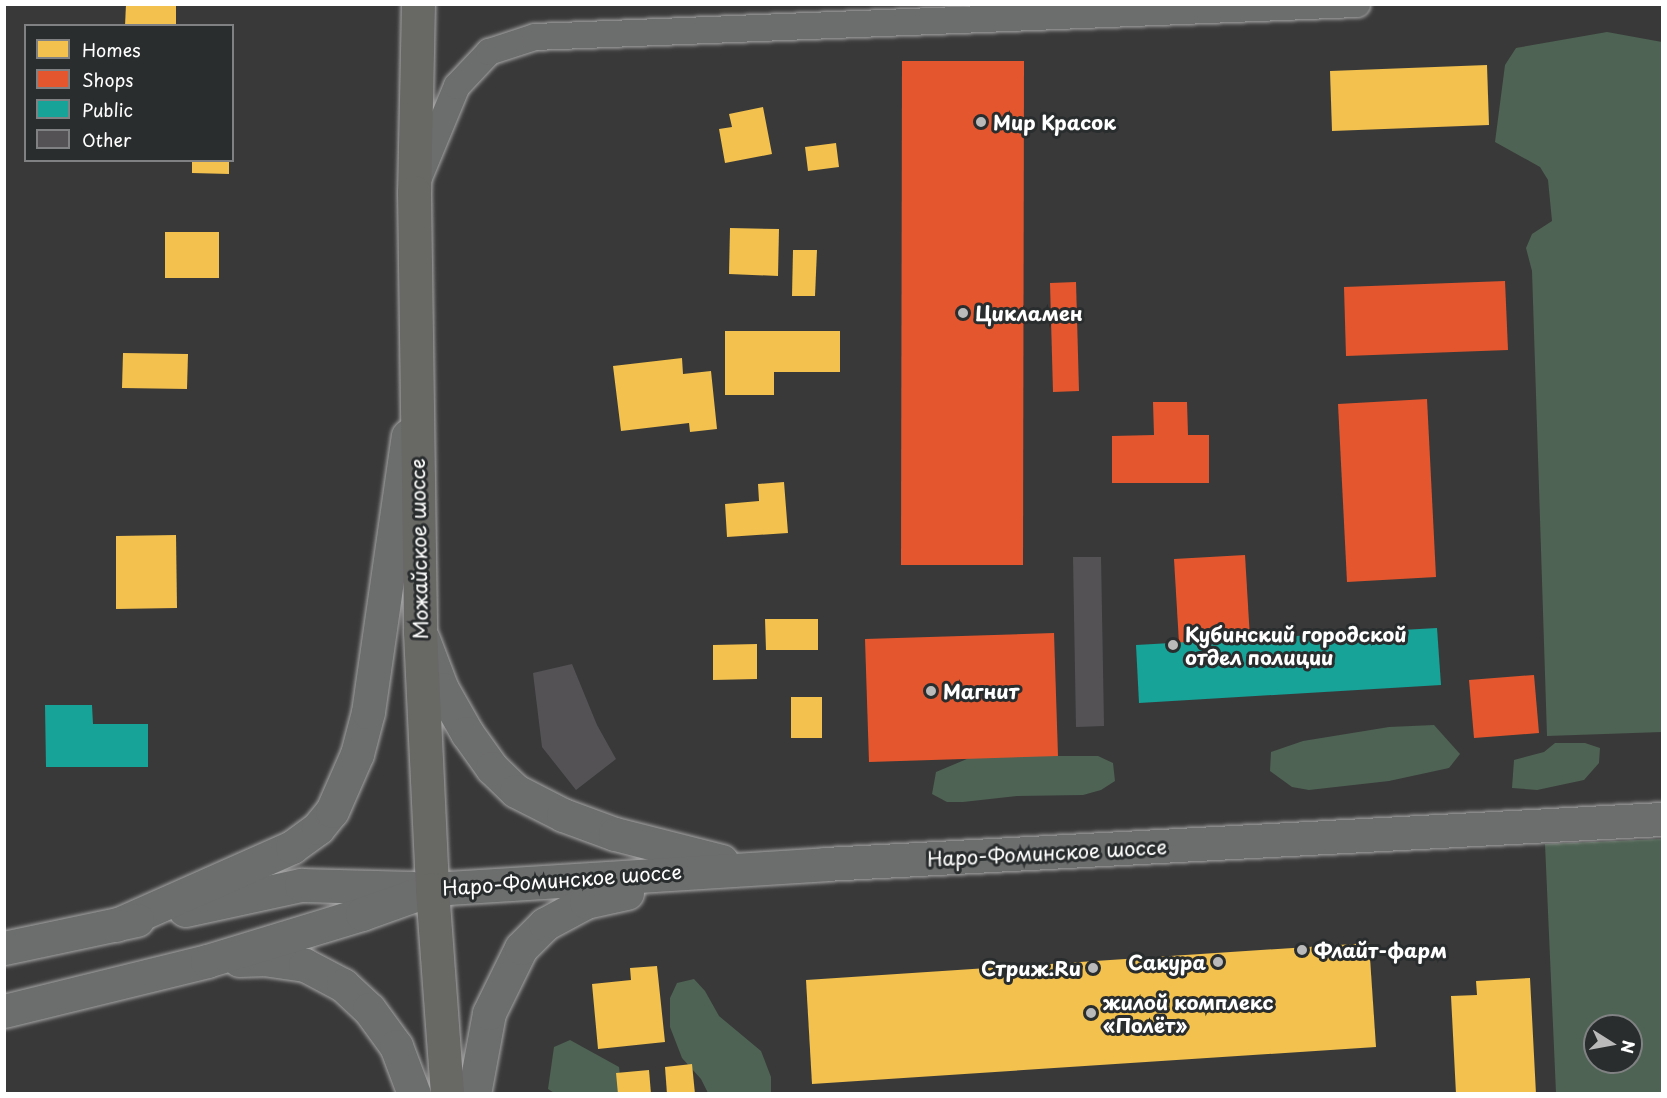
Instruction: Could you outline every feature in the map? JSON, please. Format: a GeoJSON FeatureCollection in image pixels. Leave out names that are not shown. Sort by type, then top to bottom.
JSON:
{"type":"FeatureCollection","features":[{"type":"Feature","properties":{"kind":"main road","name":"Можайское шоссе"},"geometry":{"type":"LineString","coordinates":[[418,4],[414,192],[420,632],[432,888],[447,1094]]}},
{"type":"Feature","properties":{"kind":"street"},"geometry":{"type":"LineString","coordinates":[[414,192],[457,86],[489,52],[535,37],[1357,4]]}},
{"type":"Feature","properties":{"kind":"street"},"geometry":{"type":"LineString","coordinates":[[116,925],[292,847],[318,828],[332,811],[357,754],[368,712],[416,378]]}},
{"type":"Feature","properties":{"kind":"street"},"geometry":{"type":"LineString","coordinates":[[420,632],[442,689],[467,733],[492,768],[516,791],[563,815],[615,834],[749,869]]}},
{"type":"Feature","properties":{"kind":"street","name":"Наро-Фоминское шоссе"},"geometry":{"type":"LineString","coordinates":[[4,948],[301,885],[432,888],[1662,819]]}},
{"type":"Feature","properties":{"kind":"street"},"geometry":{"type":"LineString","coordinates":[[474,1094],[489,1013],[521,948],[545,924],[586,902],[749,869]]}},
{"type":"Feature","properties":{"kind":"street","name":"Наро-Фоминское шоссе"},"geometry":{"type":"LineString","coordinates":[[4,1011],[207,961],[362,914],[432,888]]}},
{"type":"Feature","properties":{"kind":"street"},"geometry":{"type":"LineString","coordinates":[[207,961],[263,959],[305,965],[326,974],[343,985],[369,1009],[396,1046],[414,1094]]}},
{"type":"Feature","properties":{"kind":"green space"},"geometry":{"type":"Polygon","coordinates":[[[1607,32],[1662,42],[1662,732],[1547,736],[1532,271],[1526,248],[1532,234],[1552,221],[1548,180],[1540,167],[1495,142],[1505,65],[1516,48],[1607,32]]]}},
{"type":"Feature","properties":{"kind":"green space"},"geometry":{"type":"Polygon","coordinates":[[[1434,725],[1460,754],[1449,768],[1389,781],[1309,790],[1292,787],[1270,771],[1271,752],[1303,741],[1389,727],[1434,725]]]}},
{"type":"Feature","properties":{"kind":"green space"},"geometry":{"type":"Polygon","coordinates":[[[1555,743],[1585,743],[1600,748],[1599,763],[1584,780],[1537,790],[1512,788],[1514,760],[1544,752],[1555,743]]]}},
{"type":"Feature","properties":{"kind":"green space"},"geometry":{"type":"Polygon","coordinates":[[[974,756],[1098,756],[1113,763],[1115,781],[1101,790],[1083,795],[1017,796],[947,802],[932,794],[936,772],[974,756]]]}},
{"type":"Feature","properties":{"kind":"green space"},"geometry":{"type":"Polygon","coordinates":[[[1662,839],[1662,1093],[1556,1093],[1545,844],[1662,839]]]}},
{"type":"Feature","properties":{"kind":"green space"},"geometry":{"type":"Polygon","coordinates":[[[694,979],[705,991],[719,1016],[761,1051],[771,1077],[771,1093],[708,1093],[701,1079],[682,1058],[670,1027],[670,998],[677,983],[694,979]]]}},
{"type":"Feature","properties":{"kind":"green space"},"geometry":{"type":"Polygon","coordinates":[[[570,1040],[619,1067],[622,1093],[554,1093],[548,1089],[554,1047],[570,1040]]]}},
{"type":"Feature","properties":{"kind":"building: Homes"},"geometry":{"type":"Polygon","coordinates":[[[126,4],[176,4],[176,24],[125,24],[126,4]]]}},
{"type":"Feature","properties":{"kind":"building: Homes"},"geometry":{"type":"Polygon","coordinates":[[[1487,65],[1489,125],[1332,131],[1330,71],[1487,65]]]}},
{"type":"Feature","properties":{"kind":"building: Homes"},"geometry":{"type":"Polygon","coordinates":[[[763,107],[772,154],[725,163],[719,129],[732,127],[729,114],[763,107]]]}},
{"type":"Feature","properties":{"kind":"building: Homes"},"geometry":{"type":"Polygon","coordinates":[[[836,143],[839,167],[808,171],[805,147],[836,143]]]}},
{"type":"Feature","properties":{"kind":"building: Homes"},"geometry":{"type":"Polygon","coordinates":[[[192,162],[229,162],[229,174],[192,173],[192,162]]]}},
{"type":"Feature","properties":{"kind":"building: Homes"},"geometry":{"type":"Polygon","coordinates":[[[730,228],[779,229],[778,276],[729,274],[730,228]]]}},
{"type":"Feature","properties":{"kind":"building: Homes"},"geometry":{"type":"Polygon","coordinates":[[[165,232],[219,232],[219,278],[165,278],[165,232]]]}},
{"type":"Feature","properties":{"kind":"building: Homes"},"geometry":{"type":"Polygon","coordinates":[[[793,250],[817,250],[815,296],[792,296],[793,250]]]}},
{"type":"Feature","properties":{"kind":"building: Homes"},"geometry":{"type":"Polygon","coordinates":[[[725,331],[840,331],[840,372],[774,372],[774,395],[725,395],[725,331]]]}},
{"type":"Feature","properties":{"kind":"building: Homes"},"geometry":{"type":"Polygon","coordinates":[[[123,353],[188,354],[187,389],[122,388],[123,353]]]}},
{"type":"Feature","properties":{"kind":"building: Homes"},"geometry":{"type":"Polygon","coordinates":[[[682,358],[683,374],[711,371],[717,429],[690,432],[689,423],[621,431],[613,366],[682,358]]]}},
{"type":"Feature","properties":{"kind":"building: Homes"},"geometry":{"type":"Polygon","coordinates":[[[784,482],[788,533],[727,537],[725,504],[759,501],[758,484],[784,482]]]}},
{"type":"Feature","properties":{"kind":"building: Homes"},"geometry":{"type":"Polygon","coordinates":[[[176,535],[177,608],[116,609],[116,536],[176,535]]]}},
{"type":"Feature","properties":{"kind":"building: Homes"},"geometry":{"type":"Polygon","coordinates":[[[765,619],[818,619],[818,650],[766,650],[765,619]]]}},
{"type":"Feature","properties":{"kind":"building: Homes"},"geometry":{"type":"Polygon","coordinates":[[[757,644],[757,679],[713,680],[713,645],[757,644]]]}},
{"type":"Feature","properties":{"kind":"building: Homes"},"geometry":{"type":"Polygon","coordinates":[[[791,697],[822,697],[822,738],[791,738],[791,697]]]}},
{"type":"Feature","properties":{"kind":"building: Homes","name":"жилой комплекс «Полёт»"},"geometry":{"type":"Polygon","coordinates":[[[1369,943],[1376,1047],[812,1084],[806,980],[1369,943]]]}},
{"type":"Feature","properties":{"kind":"building: Homes"},"geometry":{"type":"Polygon","coordinates":[[[657,966],[665,1042],[598,1049],[592,984],[631,980],[630,968],[657,966]]]}},
{"type":"Feature","properties":{"kind":"building: Homes"},"geometry":{"type":"Polygon","coordinates":[[[1530,978],[1536,1094],[1456,1094],[1451,996],[1477,995],[1476,981],[1530,978]]]}},
{"type":"Feature","properties":{"kind":"building: Homes"},"geometry":{"type":"Polygon","coordinates":[[[692,1064],[695,1094],[667,1094],[665,1067],[692,1064]]]}},
{"type":"Feature","properties":{"kind":"building: Homes"},"geometry":{"type":"Polygon","coordinates":[[[649,1070],[651,1094],[618,1094],[616,1073],[649,1070]]]}},
{"type":"Feature","properties":{"kind":"building: Shops","name":"Цикламен"},"geometry":{"type":"Polygon","coordinates":[[[902,61],[1024,61],[1023,565],[901,565],[902,61]]]}},
{"type":"Feature","properties":{"kind":"building: Shops"},"geometry":{"type":"Polygon","coordinates":[[[1505,281],[1508,350],[1346,356],[1344,287],[1505,281]]]}},
{"type":"Feature","properties":{"kind":"building: Shops"},"geometry":{"type":"Polygon","coordinates":[[[1076,282],[1079,391],[1053,392],[1050,283],[1076,282]]]}},
{"type":"Feature","properties":{"kind":"building: Shops"},"geometry":{"type":"Polygon","coordinates":[[[1427,399],[1436,577],[1347,582],[1338,404],[1427,399]]]}},
{"type":"Feature","properties":{"kind":"building: Shops"},"geometry":{"type":"Polygon","coordinates":[[[1153,402],[1187,402],[1188,435],[1209,435],[1209,483],[1112,483],[1112,436],[1154,435],[1153,402]]]}},
{"type":"Feature","properties":{"kind":"building: Shops"},"geometry":{"type":"Polygon","coordinates":[[[1245,555],[1250,639],[1179,643],[1174,559],[1245,555]]]}},
{"type":"Feature","properties":{"kind":"building: Shops"},"geometry":{"type":"Polygon","coordinates":[[[1054,633],[1058,756],[869,762],[865,639],[1054,633]]]}},
{"type":"Feature","properties":{"kind":"building: Shops"},"geometry":{"type":"Polygon","coordinates":[[[1534,675],[1539,733],[1474,738],[1469,680],[1534,675]]]}},
{"type":"Feature","properties":{"kind":"building: Public"},"geometry":{"type":"Polygon","coordinates":[[[1437,628],[1441,685],[1139,703],[1136,645],[1437,628]]]}},
{"type":"Feature","properties":{"kind":"building: Public"},"geometry":{"type":"Polygon","coordinates":[[[45,705],[92,705],[93,724],[148,724],[148,767],[46,767],[45,705]]]}},
{"type":"Feature","properties":{"kind":"building: Other"},"geometry":{"type":"Polygon","coordinates":[[[1073,557],[1101,557],[1104,726],[1076,727],[1073,557]]]}},
{"type":"Feature","properties":{"kind":"building: Other"},"geometry":{"type":"Polygon","coordinates":[[[572,664],[597,725],[616,759],[576,790],[542,747],[533,673],[572,664]]]}},
{"type":"Feature","properties":{"kind":"place","name":"Мир Красок"},"geometry":{"type":"Point","coordinates":[981,122]}},
{"type":"Feature","properties":{"kind":"place","name":"Цикламен"},"geometry":{"type":"Point","coordinates":[963,313]}},
{"type":"Feature","properties":{"kind":"place","name":"Кубинский городской отдел полиции"},"geometry":{"type":"Point","coordinates":[1173,645]}},
{"type":"Feature","properties":{"kind":"place","name":"Магнит"},"geometry":{"type":"Point","coordinates":[931,691]}},
{"type":"Feature","properties":{"kind":"place","name":"Флайт-фарм"},"geometry":{"type":"Point","coordinates":[1302,950]}},
{"type":"Feature","properties":{"kind":"place","name":"Сакура"},"geometry":{"type":"Point","coordinates":[1218,962]}},
{"type":"Feature","properties":{"kind":"place","name":"Стриж.Ru"},"geometry":{"type":"Point","coordinates":[1093,968]}},
{"type":"Feature","properties":{"kind":"place","name":"жилой комплекс «Полёт»"},"geometry":{"type":"Point","coordinates":[1091,1013]}}]}
